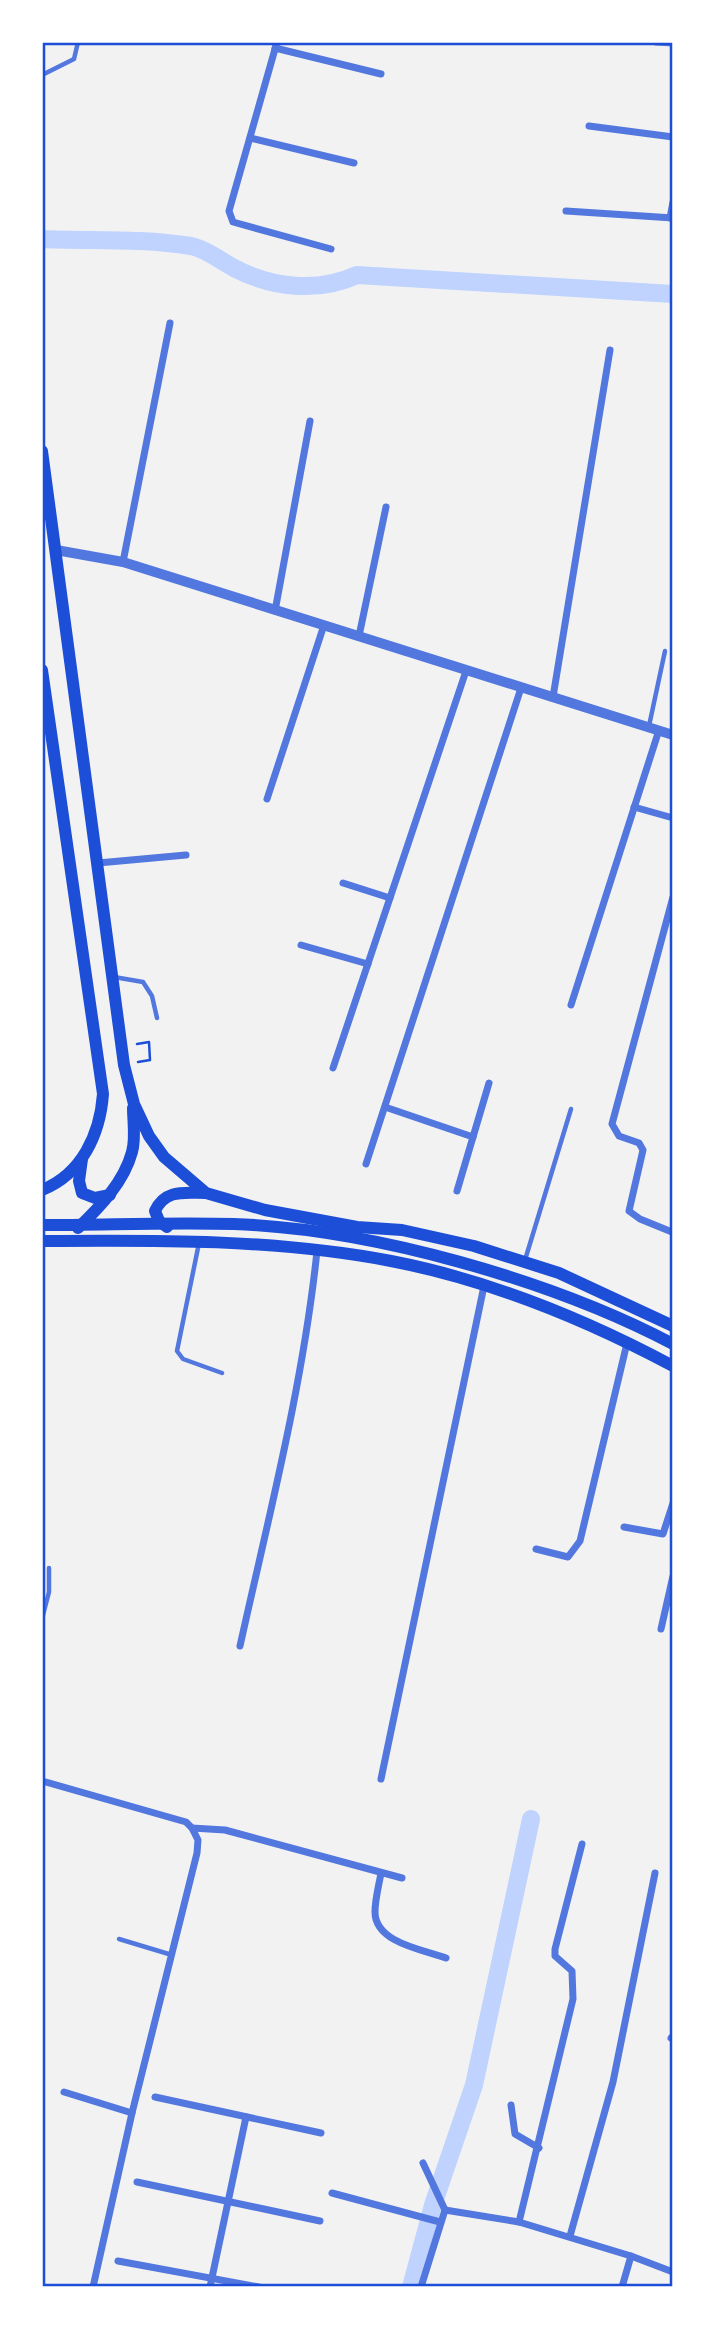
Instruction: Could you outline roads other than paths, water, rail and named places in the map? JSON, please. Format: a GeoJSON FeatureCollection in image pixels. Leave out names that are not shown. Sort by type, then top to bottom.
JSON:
{"type":"FeatureCollection","features":[{"type":"Feature","properties":{"kind":"main road"},"geometry":{"type":"LineString","coordinates":[[42,451],[124,1065],[134,1104],[164,1157],[206,1193]]}},
{"type":"Feature","properties":{"kind":"main road"},"geometry":{"type":"LineString","coordinates":[[42,673],[103,1094],[101,1119],[82,1159],[79,1181],[82,1193],[95,1198],[110,1194]]}},
{"type":"Feature","properties":{"kind":"main road"},"geometry":{"type":"LineString","coordinates":[[65,1241],[110,1194],[133,1150],[134,1104]]}},
{"type":"Feature","properties":{"kind":"main road"},"geometry":{"type":"LineString","coordinates":[[42,1190],[82,1159]]}},
{"type":"Feature","properties":{"kind":"main road"},"geometry":{"type":"LineString","coordinates":[[196,1242],[159,1221],[155,1211],[160,1200],[171,1193],[206,1193],[265,1210],[357,1227],[402,1230],[474,1246],[524,1261],[613,1296],[673,1325]]}},
{"type":"Feature","properties":{"kind":"main road"},"geometry":{"type":"LineString","coordinates":[[42,1225],[235,1224],[388,1245],[545,1289],[673,1344]]}},
{"type":"Feature","properties":{"kind":"main road"},"geometry":{"type":"LineString","coordinates":[[42,1241],[196,1242],[317,1251],[391,1261],[484,1286],[592,1326],[673,1366]]}},
{"type":"Feature","properties":{"kind":"street"},"geometry":{"type":"LineString","coordinates":[[656,42],[673,43]]}},
{"type":"Feature","properties":{"kind":"street"},"geometry":{"type":"LineString","coordinates":[[331,248],[233,222],[229,211],[276,45],[381,74]]}},
{"type":"Feature","properties":{"kind":"street"},"geometry":{"type":"LineString","coordinates":[[589,126],[673,137]]}},
{"type":"Feature","properties":{"kind":"street"},"geometry":{"type":"LineString","coordinates":[[250,138],[354,163]]}},
{"type":"Feature","properties":{"kind":"street"},"geometry":{"type":"LineString","coordinates":[[566,211],[671,218],[673,202]]}},
{"type":"Feature","properties":{"kind":"street"},"geometry":{"type":"LineString","coordinates":[[122,562],[170,323]]}},
{"type":"Feature","properties":{"kind":"street"},"geometry":{"type":"LineString","coordinates":[[552,697],[610,349]]}},
{"type":"Feature","properties":{"kind":"street"},"geometry":{"type":"LineString","coordinates":[[275,611],[310,421]]}},
{"type":"Feature","properties":{"kind":"street"},"geometry":{"type":"LineString","coordinates":[[359,636],[386,507]]}},
{"type":"Feature","properties":{"kind":"street"},"geometry":{"type":"LineString","coordinates":[[56,550],[122,562],[673,735]]}},
{"type":"Feature","properties":{"kind":"street"},"geometry":{"type":"LineString","coordinates":[[267,799],[324,625]]}},
{"type":"Feature","properties":{"kind":"street"},"geometry":{"type":"LineString","coordinates":[[333,1068],[466,671]]}},
{"type":"Feature","properties":{"kind":"street"},"geometry":{"type":"LineString","coordinates":[[366,1164],[521,688]]}},
{"type":"Feature","properties":{"kind":"street"},"geometry":{"type":"LineString","coordinates":[[570,1005],[634,807],[654,729]]}},
{"type":"Feature","properties":{"kind":"street"},"geometry":{"type":"LineString","coordinates":[[634,807],[673,818]]}},
{"type":"Feature","properties":{"kind":"street"},"geometry":{"type":"LineString","coordinates":[[98,863],[186,855]]}},
{"type":"Feature","properties":{"kind":"street"},"geometry":{"type":"LineString","coordinates":[[343,883],[390,898]]}},
{"type":"Feature","properties":{"kind":"street"},"geometry":{"type":"LineString","coordinates":[[672,1232],[640,1219],[629,1211],[643,1150],[639,1143],[619,1136],[612,1124],[673,897]]}},
{"type":"Feature","properties":{"kind":"street"},"geometry":{"type":"LineString","coordinates":[[301,945],[368,964]]}},
{"type":"Feature","properties":{"kind":"street"},"geometry":{"type":"LineString","coordinates":[[457,1191],[489,1083]]}},
{"type":"Feature","properties":{"kind":"street"},"geometry":{"type":"LineString","coordinates":[[384,1107],[473,1137]]}},
{"type":"Feature","properties":{"kind":"street"},"geometry":{"type":"LineString","coordinates":[[240,1646],[298,1386],[309,1327],[317,1251]]}},
{"type":"Feature","properties":{"kind":"street"},"geometry":{"type":"LineString","coordinates":[[381,1779],[484,1286]]}},
{"type":"Feature","properties":{"kind":"street"},"geometry":{"type":"LineString","coordinates":[[536,1549],[568,1557],[580,1541],[628,1343]]}},
{"type":"Feature","properties":{"kind":"street"},"geometry":{"type":"LineString","coordinates":[[624,1527],[663,1534],[673,1503]]}},
{"type":"Feature","properties":{"kind":"street"},"geometry":{"type":"LineString","coordinates":[[661,1629],[673,1576]]}},
{"type":"Feature","properties":{"kind":"street"},"geometry":{"type":"LineString","coordinates":[[42,1781],[186,1822],[198,1840],[93,2287]]}},
{"type":"Feature","properties":{"kind":"street"},"geometry":{"type":"LineString","coordinates":[[192,1828],[225,1829],[402,1878]]}},
{"type":"Feature","properties":{"kind":"street"},"geometry":{"type":"LineString","coordinates":[[519,2222],[573,1999],[572,1971],[555,1956],[555,1949],[582,1844]]}},
{"type":"Feature","properties":{"kind":"street"},"geometry":{"type":"LineString","coordinates":[[381,1873],[375,1913],[382,1930],[394,1940],[446,1958]]}},
{"type":"Feature","properties":{"kind":"street"},"geometry":{"type":"LineString","coordinates":[[570,2236],[613,2082],[655,1873]]}},
{"type":"Feature","properties":{"kind":"street"},"geometry":{"type":"LineString","coordinates":[[64,2092],[132,2113]]}},
{"type":"Feature","properties":{"kind":"street"},"geometry":{"type":"LineString","coordinates":[[155,2097],[321,2133]]}},
{"type":"Feature","properties":{"kind":"street"},"geometry":{"type":"LineString","coordinates":[[511,2105],[515,2134],[538,2148]]}},
{"type":"Feature","properties":{"kind":"street"},"geometry":{"type":"LineString","coordinates":[[210,2287],[246,2117]]}},
{"type":"Feature","properties":{"kind":"street"},"geometry":{"type":"LineString","coordinates":[[421,2287],[445,2210],[423,2163]]}},
{"type":"Feature","properties":{"kind":"street"},"geometry":{"type":"LineString","coordinates":[[137,2182],[320,2221]]}},
{"type":"Feature","properties":{"kind":"street"},"geometry":{"type":"LineString","coordinates":[[332,2193],[440,2222]]}},
{"type":"Feature","properties":{"kind":"street"},"geometry":{"type":"LineString","coordinates":[[445,2210],[519,2222],[570,2236],[673,2272]]}},
{"type":"Feature","properties":{"kind":"street"},"geometry":{"type":"LineString","coordinates":[[622,2287],[631,2256]]}},
{"type":"Feature","properties":{"kind":"street"},"geometry":{"type":"LineString","coordinates":[[118,2261],[259,2287]]}},
{"type":"Feature","properties":{"kind":"lane"},"geometry":{"type":"LineString","coordinates":[[42,75],[74,58],[78,42]]}},
{"type":"Feature","properties":{"kind":"lane"},"geometry":{"type":"LineString","coordinates":[[654,729],[665,651]]}},
{"type":"Feature","properties":{"kind":"lane"},"geometry":{"type":"LineString","coordinates":[[113,977],[144,982],[152,996],[157,1018]]}},
{"type":"Feature","properties":{"kind":"lane"},"geometry":{"type":"LineString","coordinates":[[524,1261],[571,1110]]}},
{"type":"Feature","properties":{"kind":"lane"},"geometry":{"type":"LineString","coordinates":[[196,1242],[177,1351],[183,1359],[222,1373]]}},
{"type":"Feature","properties":{"kind":"lane"},"geometry":{"type":"LineString","coordinates":[[42,1619],[49,1592],[49,1568]]}},
{"type":"Feature","properties":{"kind":"lane"},"geometry":{"type":"LineString","coordinates":[[119,1939],[173,1955]]}},
{"type":"Feature","properties":{"kind":"waterway"},"geometry":{"type":"LineString","coordinates":[[42,239],[136,241],[191,246],[208,252],[249,275],[295,286],[327,284],[357,275],[673,294]]}},
{"type":"Feature","properties":{"kind":"waterway"},"geometry":{"type":"LineString","coordinates":[[411,2287],[433,2205],[474,2085],[531,1819]]}}]}
